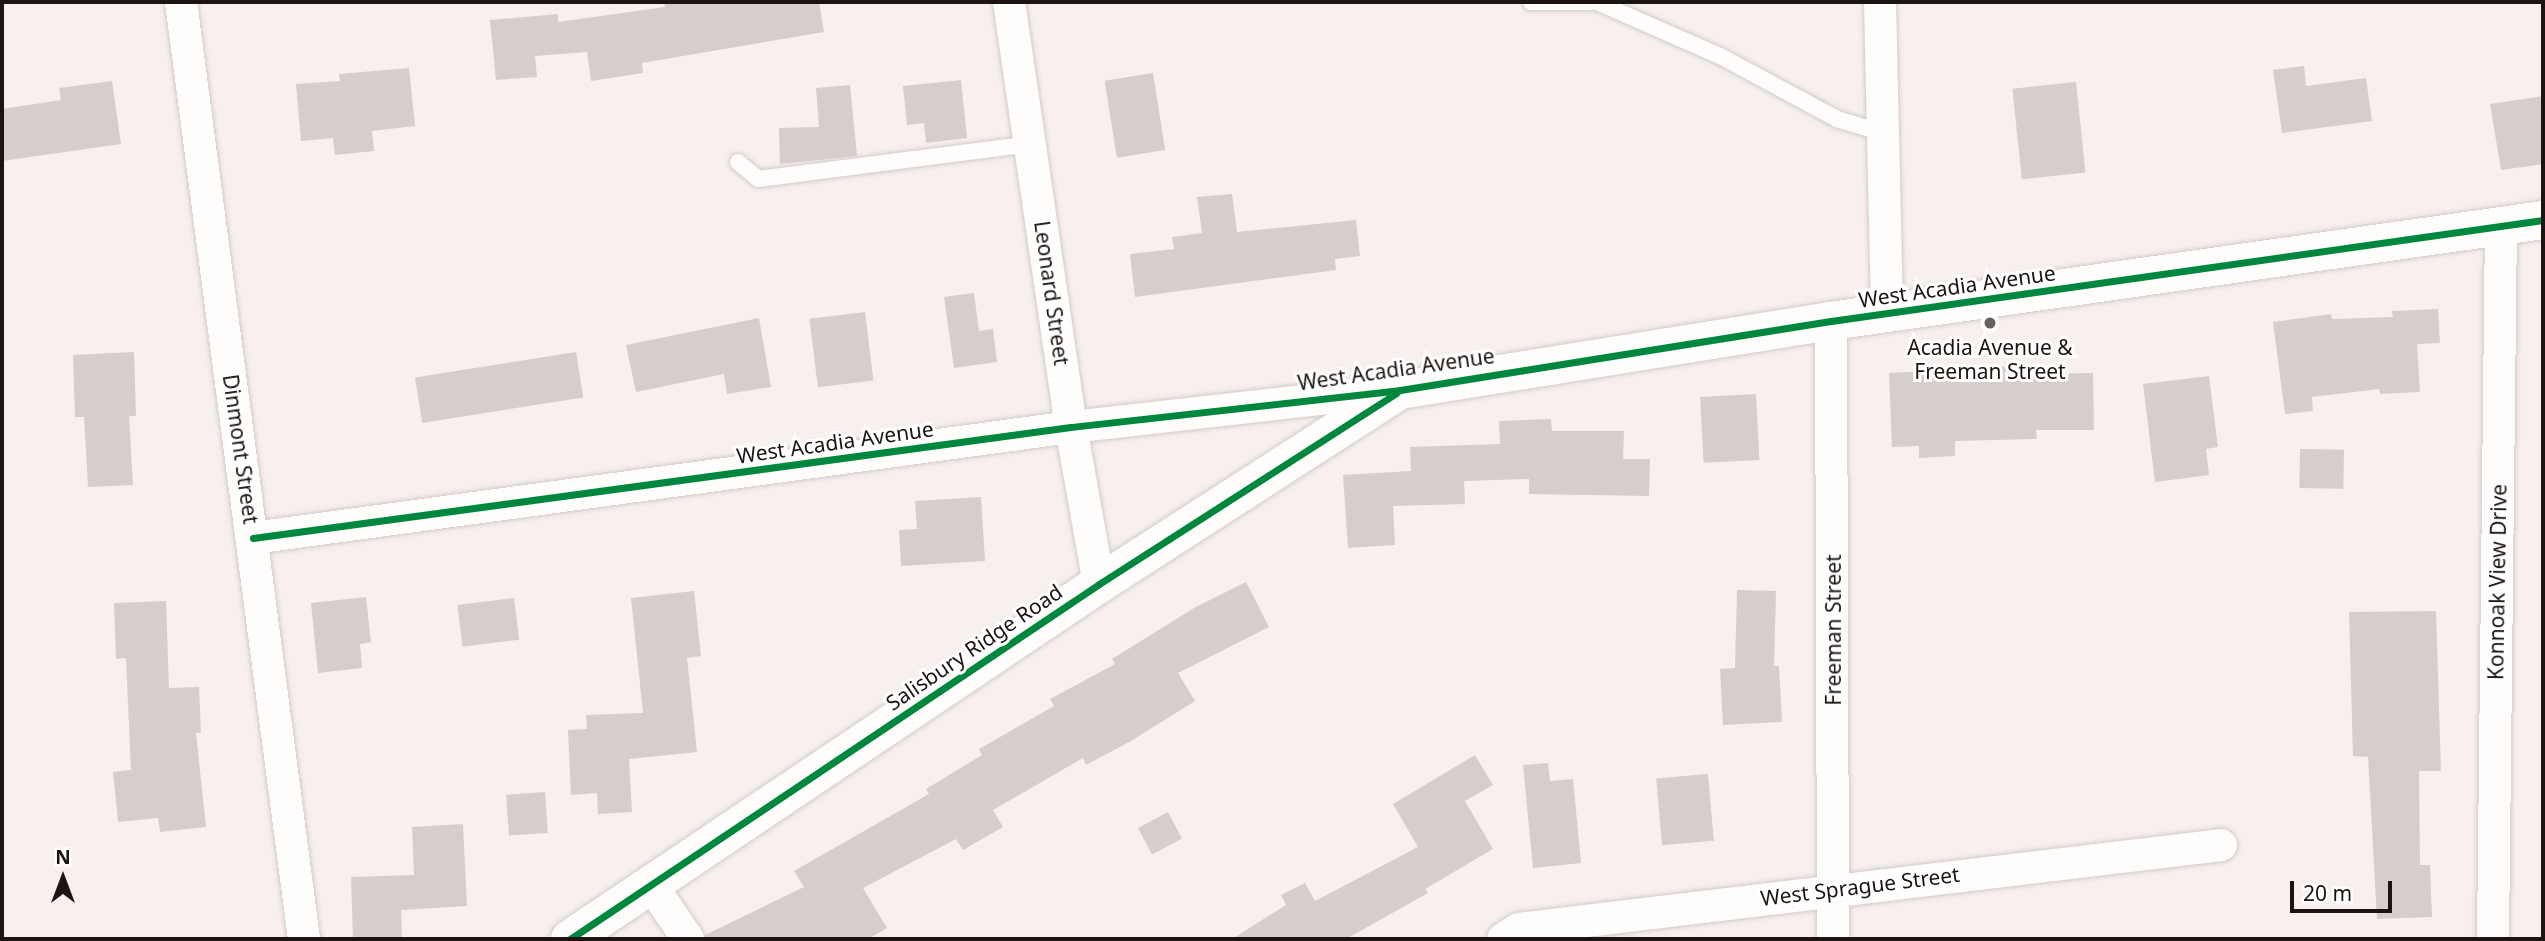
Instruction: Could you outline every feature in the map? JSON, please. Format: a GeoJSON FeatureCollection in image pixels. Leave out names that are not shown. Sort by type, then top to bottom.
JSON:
{"type":"FeatureCollection","features":[{"type":"Feature","properties":{"kind":"street","name":"Dinmont Street"},"geometry":{"type":"LineString","coordinates":[[181,2],[304,939]]}},
{"type":"Feature","properties":{"kind":"street","name":"Leonard Street"},"geometry":{"type":"LineString","coordinates":[[1009,2],[1071,427],[1099,584]]}},
{"type":"Feature","properties":{"kind":"street"},"geometry":{"type":"LineString","coordinates":[[1880,2],[1887,314]]}},
{"type":"Feature","properties":{"kind":"street","name":"West Acadia Avenue"},"geometry":{"type":"LineString","coordinates":[[253,538],[1071,427],[1401,390],[1831,321],[2543,220]]}},
{"type":"Feature","properties":{"kind":"street","name":"Konnoak View Drive"},"geometry":{"type":"LineString","coordinates":[[2493,939],[2501,225]]}},
{"type":"Feature","properties":{"kind":"street","name":"Freeman Street"},"geometry":{"type":"LineString","coordinates":[[1831,321],[1833,939]]}},
{"type":"Feature","properties":{"kind":"street","name":"Salisbury Ridge Road"},"geometry":{"type":"LineString","coordinates":[[570,939],[1099,584],[1401,390]]}},
{"type":"Feature","properties":{"kind":"street","name":"West Sprague Street"},"geometry":{"type":"LineString","coordinates":[[1503,939],[1519,929],[1834,888],[2221,845]]}},
{"type":"Feature","properties":{"kind":"street"},"geometry":{"type":"LineString","coordinates":[[652,886],[688,939]]}},
{"type":"Feature","properties":{"kind":"lane"},"geometry":{"type":"LineString","coordinates":[[1531,2],[1595,2],[1721,57],[1837,119],[1883,133]]}},
{"type":"Feature","properties":{"kind":"lane"},"geometry":{"type":"LineString","coordinates":[[738,162],[758,179],[1030,144]]}},
{"type":"Feature","properties":{"kind":"building"},"geometry":{"type":"Polygon","coordinates":[[[664,2],[819,2],[824,32],[642,63],[643,73],[591,81],[587,52],[535,56],[537,77],[496,80],[490,20],[558,14],[558,22],[665,7],[664,2]]]}},
{"type":"Feature","properties":{"kind":"building"},"geometry":{"type":"Polygon","coordinates":[[[2304,66],[2306,86],[2366,78],[2372,121],[2282,133],[2273,70],[2304,66]]]}},
{"type":"Feature","properties":{"kind":"building"},"geometry":{"type":"Polygon","coordinates":[[[409,68],[415,126],[372,131],[374,151],[335,155],[333,138],[301,141],[296,84],[340,81],[339,74],[409,68]]]}},
{"type":"Feature","properties":{"kind":"building"},"geometry":{"type":"Polygon","coordinates":[[[1153,73],[1165,150],[1117,158],[1105,81],[1153,73]]]}},
{"type":"Feature","properties":{"kind":"building"},"geometry":{"type":"Polygon","coordinates":[[[961,80],[967,138],[926,143],[924,123],[907,125],[903,86],[961,80]]]}},
{"type":"Feature","properties":{"kind":"building"},"geometry":{"type":"Polygon","coordinates":[[[112,81],[121,144],[2,161],[2,109],[61,100],[59,88],[112,81]]]}},
{"type":"Feature","properties":{"kind":"building"},"geometry":{"type":"Polygon","coordinates":[[[2076,82],[2086,173],[2022,179],[2012,89],[2076,82]]]}},
{"type":"Feature","properties":{"kind":"building"},"geometry":{"type":"Polygon","coordinates":[[[850,85],[857,156],[780,164],[779,128],[819,127],[816,88],[850,85]]]}},
{"type":"Feature","properties":{"kind":"building"},"geometry":{"type":"Polygon","coordinates":[[[2543,96],[2543,164],[2501,170],[2490,104],[2543,96]]]}},
{"type":"Feature","properties":{"kind":"building"},"geometry":{"type":"Polygon","coordinates":[[[1232,194],[1237,232],[1356,220],[1360,256],[1335,259],[1336,270],[1135,297],[1130,254],[1174,249],[1172,237],[1202,233],[1197,197],[1232,194]]]}},
{"type":"Feature","properties":{"kind":"building"},"geometry":{"type":"Polygon","coordinates":[[[974,293],[979,331],[993,329],[997,362],[954,368],[944,297],[974,293]]]}},
{"type":"Feature","properties":{"kind":"building"},"geometry":{"type":"Polygon","coordinates":[[[2438,309],[2440,343],[2417,344],[2420,392],[2380,394],[2379,389],[2312,397],[2313,411],[2285,414],[2273,322],[2331,314],[2332,319],[2393,317],[2392,311],[2438,309]]]}},
{"type":"Feature","properties":{"kind":"building"},"geometry":{"type":"Polygon","coordinates":[[[865,312],[873,380],[818,387],[809,319],[865,312]]]}},
{"type":"Feature","properties":{"kind":"building"},"geometry":{"type":"Polygon","coordinates":[[[759,318],[771,387],[727,394],[724,374],[636,392],[626,345],[759,318]]]}},
{"type":"Feature","properties":{"kind":"building"},"geometry":{"type":"Polygon","coordinates":[[[134,352],[136,416],[129,416],[133,485],[88,487],[84,417],[75,417],[73,355],[134,352]]]}},
{"type":"Feature","properties":{"kind":"building"},"geometry":{"type":"Polygon","coordinates":[[[576,352],[583,397],[422,423],[415,377],[576,352]]]}},
{"type":"Feature","properties":{"kind":"building"},"geometry":{"type":"Polygon","coordinates":[[[2034,365],[2035,374],[2093,373],[2094,430],[2036,430],[2037,439],[1955,441],[1955,456],[1919,458],[1919,446],[1892,447],[1889,373],[2034,365]]]}},
{"type":"Feature","properties":{"kind":"building"},"geometry":{"type":"Polygon","coordinates":[[[2209,376],[2218,447],[2206,449],[2209,475],[2155,482],[2143,384],[2209,376]]]}},
{"type":"Feature","properties":{"kind":"building"},"geometry":{"type":"Polygon","coordinates":[[[1756,394],[1759,460],[1704,463],[1700,397],[1756,394]]]}},
{"type":"Feature","properties":{"kind":"building"},"geometry":{"type":"Polygon","coordinates":[[[1551,419],[1552,431],[1624,431],[1623,459],[1650,459],[1649,496],[1529,494],[1529,479],[1464,481],[1465,504],[1393,506],[1395,545],[1348,548],[1343,475],[1411,471],[1410,447],[1500,444],[1499,421],[1551,419]]]}},
{"type":"Feature","properties":{"kind":"building"},"geometry":{"type":"Polygon","coordinates":[[[2300,449],[2344,450],[2343,489],[2299,488],[2300,449]]]}},
{"type":"Feature","properties":{"kind":"building"},"geometry":{"type":"Polygon","coordinates":[[[981,497],[985,561],[901,566],[899,530],[917,529],[915,501],[981,497]]]}},
{"type":"Feature","properties":{"kind":"building"},"geometry":{"type":"Polygon","coordinates":[[[1246,582],[1269,627],[1178,673],[1195,701],[1131,741],[1086,765],[1083,758],[993,810],[1003,827],[963,850],[956,839],[863,888],[887,928],[868,939],[706,939],[705,935],[804,887],[794,871],[929,794],[926,789],[982,755],[979,749],[1054,706],[1050,699],[1115,664],[1112,659],[1194,608],[1246,582]]]}},
{"type":"Feature","properties":{"kind":"building"},"geometry":{"type":"Polygon","coordinates":[[[1737,590],[1776,591],[1774,666],[1779,666],[1782,722],[1723,725],[1720,669],[1735,668],[1737,590]]]}},
{"type":"Feature","properties":{"kind":"building"},"geometry":{"type":"Polygon","coordinates":[[[694,591],[701,656],[687,658],[697,752],[629,759],[632,812],[598,814],[597,793],[571,795],[568,730],[587,729],[586,715],[643,713],[631,598],[694,591]]]}},
{"type":"Feature","properties":{"kind":"building"},"geometry":{"type":"Polygon","coordinates":[[[366,597],[371,642],[360,644],[362,668],[318,673],[311,603],[366,597]]]}},
{"type":"Feature","properties":{"kind":"building"},"geometry":{"type":"Polygon","coordinates":[[[514,598],[519,640],[463,647],[457,605],[514,598]]]}},
{"type":"Feature","properties":{"kind":"building"},"geometry":{"type":"Polygon","coordinates":[[[166,601],[169,688],[199,687],[201,733],[196,733],[206,827],[160,832],[158,818],[118,822],[113,772],[131,770],[126,658],[116,659],[114,603],[166,601]]]}},
{"type":"Feature","properties":{"kind":"building"},"geometry":{"type":"Polygon","coordinates":[[[2436,611],[2441,771],[2419,771],[2420,865],[2430,865],[2432,917],[2377,919],[2368,757],[2353,756],[2349,612],[2436,611]]]}},
{"type":"Feature","properties":{"kind":"building"},"geometry":{"type":"Polygon","coordinates":[[[1475,755],[1493,785],[1465,801],[1493,849],[1425,889],[1428,893],[1346,939],[1232,939],[1286,905],[1281,895],[1305,883],[1315,901],[1418,847],[1393,804],[1475,755]]]}},
{"type":"Feature","properties":{"kind":"building"},"geometry":{"type":"Polygon","coordinates":[[[1548,763],[1550,781],[1573,779],[1581,863],[1533,868],[1523,765],[1548,763]]]}},
{"type":"Feature","properties":{"kind":"building"},"geometry":{"type":"Polygon","coordinates":[[[1708,774],[1714,841],[1662,845],[1656,779],[1708,774]]]}},
{"type":"Feature","properties":{"kind":"building"},"geometry":{"type":"Polygon","coordinates":[[[545,792],[548,833],[509,836],[506,795],[545,792]]]}},
{"type":"Feature","properties":{"kind":"building"},"geometry":{"type":"Polygon","coordinates":[[[1168,812],[1182,838],[1152,854],[1138,828],[1168,812]]]}},
{"type":"Feature","properties":{"kind":"building"},"geometry":{"type":"Polygon","coordinates":[[[463,824],[467,906],[401,910],[402,939],[353,939],[351,877],[414,875],[412,827],[463,824]]]}},
{"type":"Feature","properties":{"kind":"cycle path"},"geometry":{"type":"LineString","coordinates":[[253,538],[1071,427],[1400,390],[1831,321],[2543,220]]}},
{"type":"Feature","properties":{"kind":"cycle path"},"geometry":{"type":"LineString","coordinates":[[570,939],[1099,584],[1396,393]]}},
{"type":"Feature","properties":{"kind":"place","name":"Acadia Avenue & Freeman Street"},"geometry":{"type":"Point","coordinates":[1990,323]}}]}
